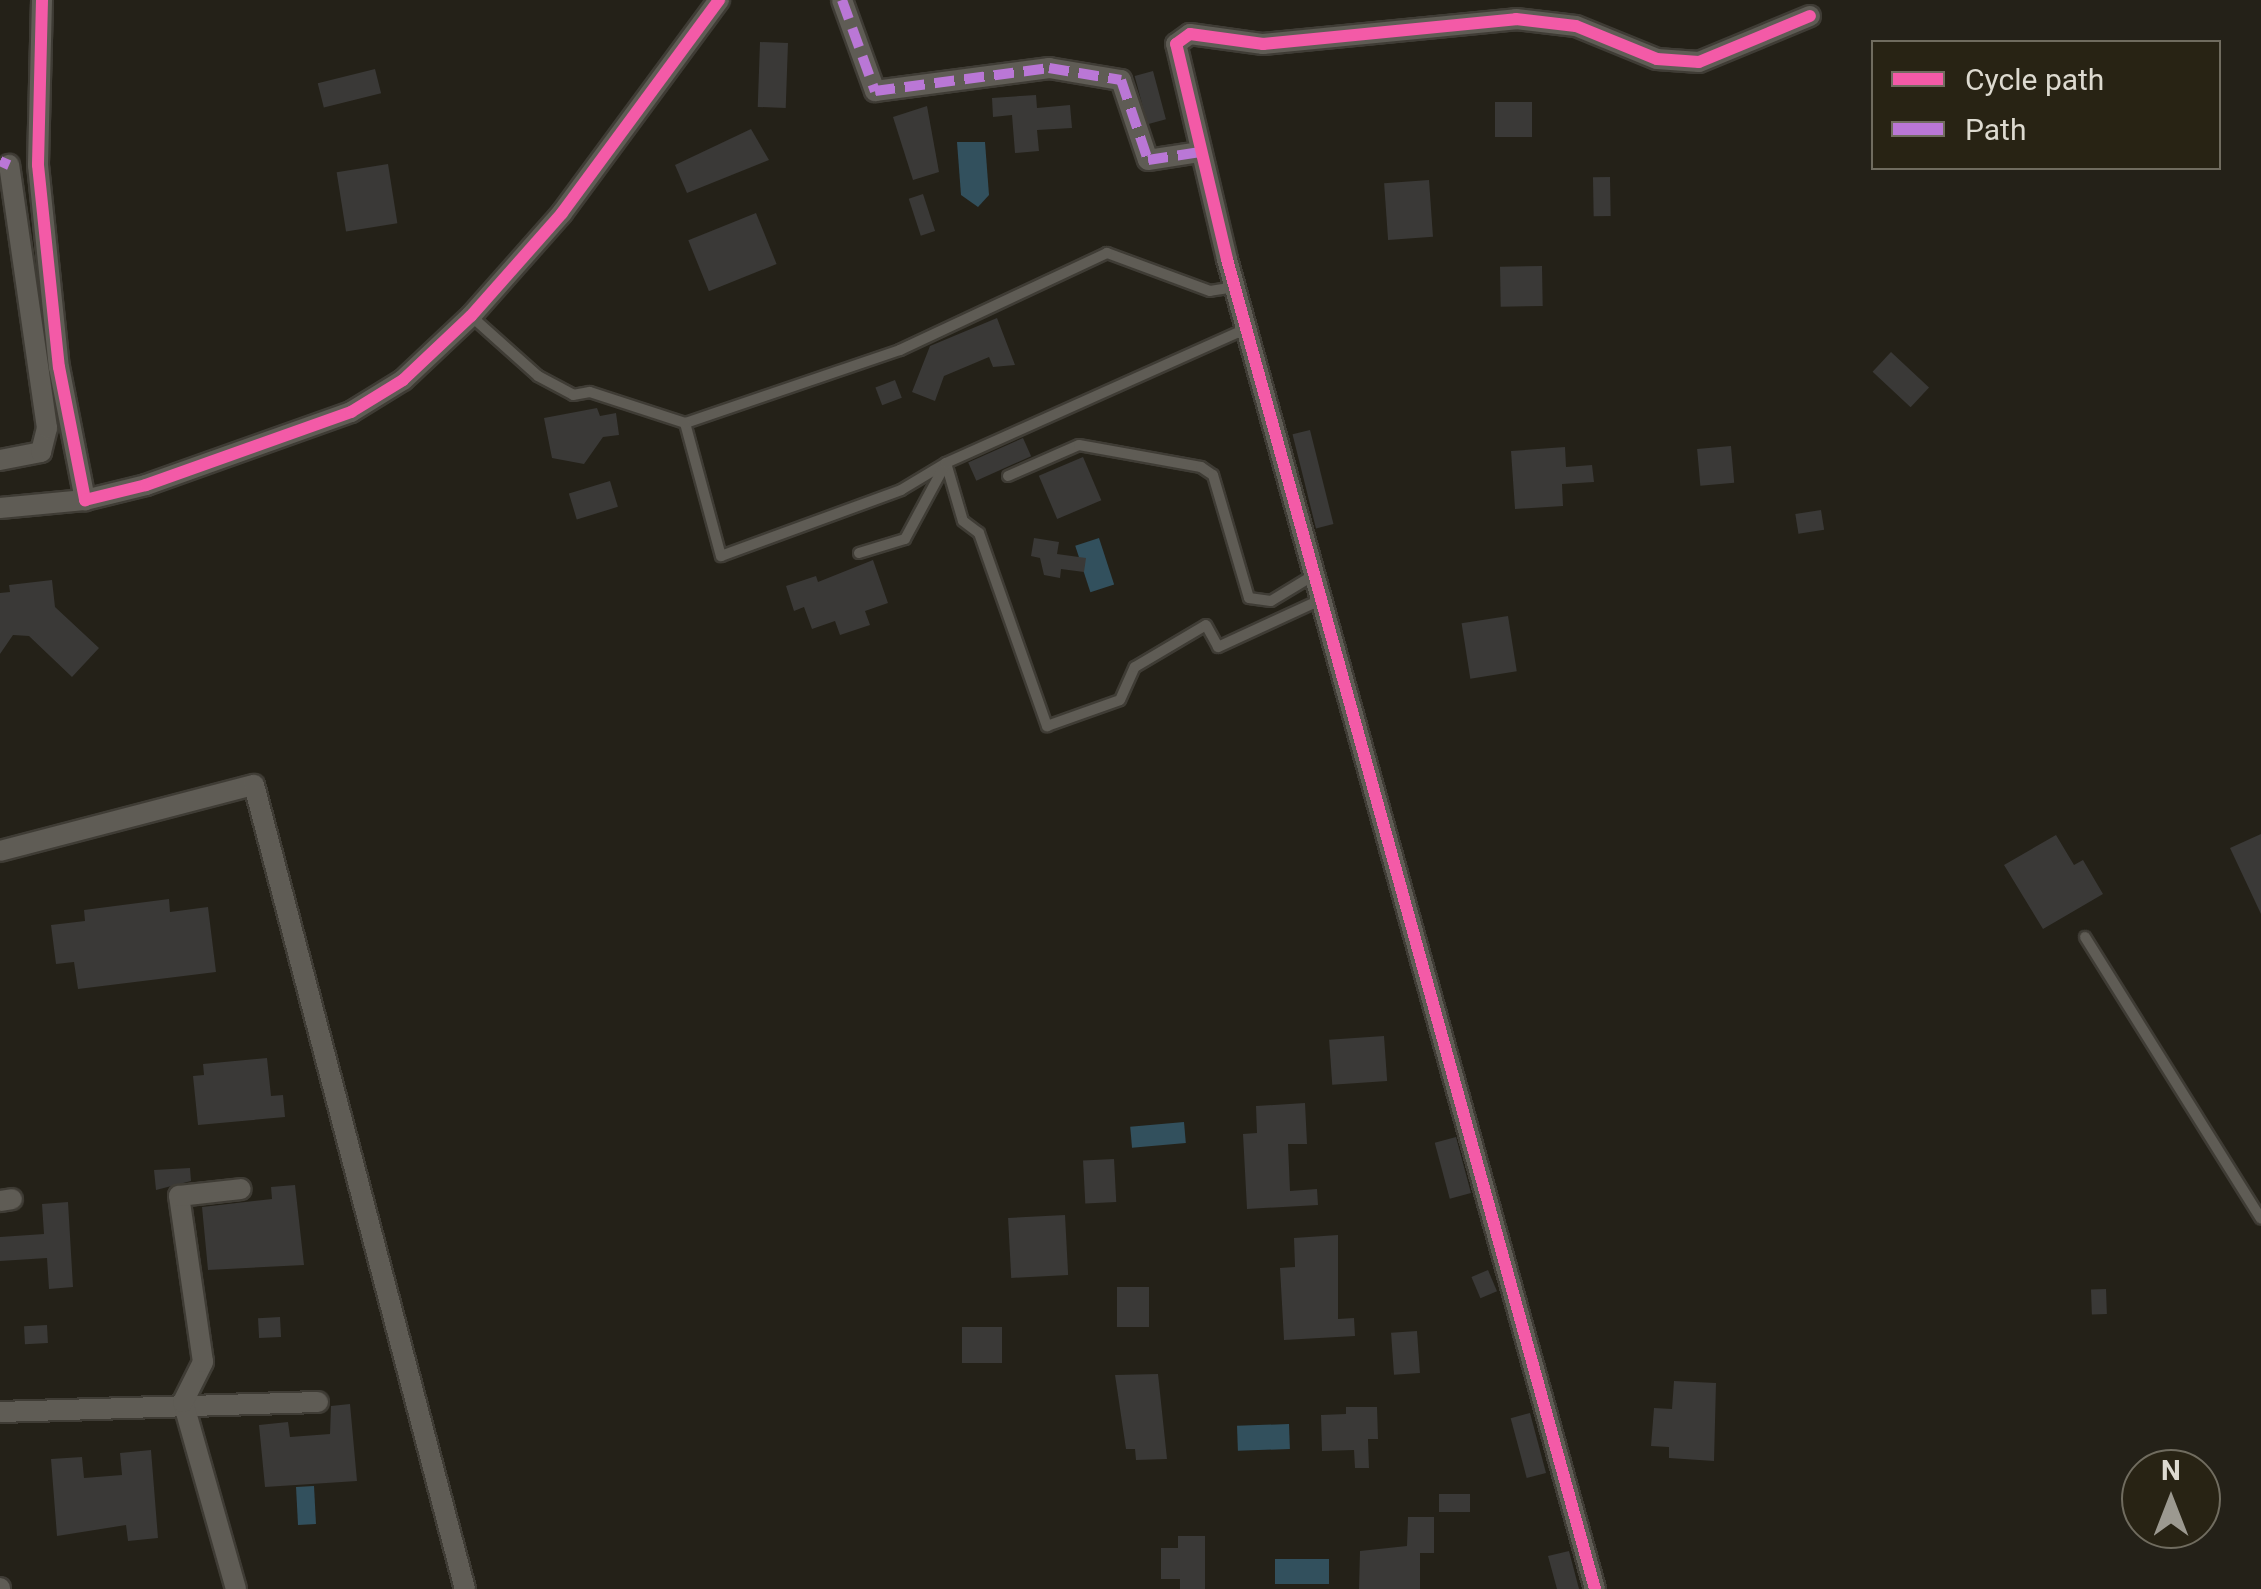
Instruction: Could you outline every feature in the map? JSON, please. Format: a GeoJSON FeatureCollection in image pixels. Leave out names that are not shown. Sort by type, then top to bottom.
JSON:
{"type":"FeatureCollection","features":[{"type":"Feature","properties":{"kind":"street"},"geometry":{"type":"LineString","coordinates":[[42,0],[38,164],[59,366],[85,500]]}},
{"type":"Feature","properties":{"kind":"street"},"geometry":{"type":"LineString","coordinates":[[0,508],[85,500],[351,412],[403,380],[472,316],[562,213],[719,0]]}},
{"type":"Feature","properties":{"kind":"street"},"geometry":{"type":"LineString","coordinates":[[842,0],[875,91],[1049,68],[1121,80],[1148,160],[1200,152]]}},
{"type":"Feature","properties":{"kind":"street"},"geometry":{"type":"LineString","coordinates":[[1595,1589],[1246,329],[1175,51],[1190,34],[1263,44],[1516,19],[1576,26],[1657,59],[1699,62],[1810,16]]}},
{"type":"Feature","properties":{"kind":"street"},"geometry":{"type":"LineString","coordinates":[[0,460],[41,452],[47,428],[10,165]]}},
{"type":"Feature","properties":{"kind":"street"},"geometry":{"type":"LineString","coordinates":[[0,850],[254,784],[465,1589]]}},
{"type":"Feature","properties":{"kind":"street"},"geometry":{"type":"LineString","coordinates":[[236,1589],[183,1402],[203,1362],[178,1196],[240,1189]]}},
{"type":"Feature","properties":{"kind":"street"},"geometry":{"type":"LineString","coordinates":[[0,1412],[183,1402],[318,1402]]}},
{"type":"Feature","properties":{"kind":"lane"},"geometry":{"type":"LineString","coordinates":[[472,316],[538,376],[573,395],[590,392],[685,423],[900,350],[1107,253],[1210,291],[1235,287]]}},
{"type":"Feature","properties":{"kind":"lane"},"geometry":{"type":"LineString","coordinates":[[685,423],[721,556],[902,490],[946,463],[1246,329]]}},
{"type":"Feature","properties":{"kind":"lane"},"geometry":{"type":"LineString","coordinates":[[1008,476],[1079,445],[1201,467],[1212,475],[1249,598],[1271,601],[1314,574]]}},
{"type":"Feature","properties":{"kind":"lane"},"geometry":{"type":"LineString","coordinates":[[859,553],[905,540],[946,463]]}},
{"type":"Feature","properties":{"kind":"lane"},"geometry":{"type":"LineString","coordinates":[[946,463],[963,521],[979,533],[1048,726],[1120,700],[1135,667],[1206,626],[1218,647],[1322,600]]}},
{"type":"Feature","properties":{"kind":"lane"},"geometry":{"type":"LineString","coordinates":[[2085,938],[2261,1220]]}},
{"type":"Feature","properties":{"kind":"water"},"geometry":{"type":"Polygon","coordinates":[[[957,142],[985,142],[989,195],[978,207],[961,195],[957,142]]]}},
{"type":"Feature","properties":{"kind":"water"},"geometry":{"type":"Polygon","coordinates":[[[1099,538],[1114,585],[1090,592],[1075,546],[1099,538]]]}},
{"type":"Feature","properties":{"kind":"water"},"geometry":{"type":"Polygon","coordinates":[[[1184,1122],[1186,1143],[1132,1148],[1130,1127],[1184,1122]]]}},
{"type":"Feature","properties":{"kind":"water"},"geometry":{"type":"Polygon","coordinates":[[[1289,1424],[1290,1449],[1238,1451],[1237,1426],[1289,1424]]]}},
{"type":"Feature","properties":{"kind":"water"},"geometry":{"type":"Polygon","coordinates":[[[314,1486],[316,1524],[298,1525],[296,1487],[314,1486]]]}},
{"type":"Feature","properties":{"kind":"water"},"geometry":{"type":"Polygon","coordinates":[[[1275,1559],[1329,1559],[1329,1584],[1275,1584],[1275,1559]]]}},
{"type":"Feature","properties":{"kind":"building"},"geometry":{"type":"Polygon","coordinates":[[[760,42],[788,43],[786,108],[758,107],[760,42]]]}},
{"type":"Feature","properties":{"kind":"building"},"geometry":{"type":"Polygon","coordinates":[[[375,69],[381,93],[324,108],[318,83],[375,69]]]}},
{"type":"Feature","properties":{"kind":"building"},"geometry":{"type":"Polygon","coordinates":[[[1153,71],[1166,119],[1148,124],[1135,76],[1153,71]]]}},
{"type":"Feature","properties":{"kind":"building"},"geometry":{"type":"Polygon","coordinates":[[[1036,95],[1037,108],[1070,105],[1072,128],[1037,130],[1039,151],[1015,153],[1012,115],[993,117],[992,98],[1036,95]]]}},
{"type":"Feature","properties":{"kind":"building"},"geometry":{"type":"Polygon","coordinates":[[[1495,102],[1532,102],[1532,137],[1495,137],[1495,102]]]}},
{"type":"Feature","properties":{"kind":"building"},"geometry":{"type":"Polygon","coordinates":[[[927,106],[939,172],[913,180],[893,117],[927,106]]]}},
{"type":"Feature","properties":{"kind":"building"},"geometry":{"type":"Polygon","coordinates":[[[751,129],[769,160],[687,193],[675,165],[751,129]]]}},
{"type":"Feature","properties":{"kind":"building"},"geometry":{"type":"Polygon","coordinates":[[[388,164],[397,223],[346,231],[337,172],[388,164]]]}},
{"type":"Feature","properties":{"kind":"building"},"geometry":{"type":"Polygon","coordinates":[[[1593,177],[1610,177],[1611,216],[1594,216],[1593,177]]]}},
{"type":"Feature","properties":{"kind":"building"},"geometry":{"type":"Polygon","coordinates":[[[1429,180],[1433,237],[1388,240],[1384,183],[1429,180]]]}},
{"type":"Feature","properties":{"kind":"building"},"geometry":{"type":"Polygon","coordinates":[[[923,194],[935,231],[921,236],[909,199],[923,194]]]}},
{"type":"Feature","properties":{"kind":"building"},"geometry":{"type":"Polygon","coordinates":[[[756,213],[777,264],[709,291],[688,240],[756,213]]]}},
{"type":"Feature","properties":{"kind":"building"},"geometry":{"type":"Polygon","coordinates":[[[1542,266],[1543,306],[1501,307],[1500,267],[1542,266]]]}},
{"type":"Feature","properties":{"kind":"building"},"geometry":{"type":"Polygon","coordinates":[[[997,318],[1015,365],[993,367],[989,357],[944,376],[935,401],[912,392],[930,346],[997,318]]]}},
{"type":"Feature","properties":{"kind":"building"},"geometry":{"type":"Polygon","coordinates":[[[1891,352],[1929,387],[1911,407],[1873,372],[1891,352]]]}},
{"type":"Feature","properties":{"kind":"building"},"geometry":{"type":"Polygon","coordinates":[[[895,380],[902,398],[882,405],[875,388],[895,380]]]}},
{"type":"Feature","properties":{"kind":"building"},"geometry":{"type":"Polygon","coordinates":[[[597,408],[600,416],[616,413],[619,435],[603,437],[584,464],[552,458],[544,418],[597,408]]]}},
{"type":"Feature","properties":{"kind":"building"},"geometry":{"type":"Polygon","coordinates":[[[1310,430],[1333,524],[1316,528],[1293,434],[1310,430]]]}},
{"type":"Feature","properties":{"kind":"building"},"geometry":{"type":"Polygon","coordinates":[[[1023,438],[1031,456],[976,481],[968,462],[1023,438]]]}},
{"type":"Feature","properties":{"kind":"building"},"geometry":{"type":"Polygon","coordinates":[[[1731,446],[1734,483],[1700,486],[1697,449],[1731,446]]]}},
{"type":"Feature","properties":{"kind":"building"},"geometry":{"type":"Polygon","coordinates":[[[1565,447],[1566,467],[1592,465],[1594,482],[1562,484],[1563,506],[1515,509],[1511,451],[1565,447]]]}},
{"type":"Feature","properties":{"kind":"building"},"geometry":{"type":"Polygon","coordinates":[[[1083,457],[1101,500],[1057,519],[1039,476],[1083,457]]]}},
{"type":"Feature","properties":{"kind":"building"},"geometry":{"type":"Polygon","coordinates":[[[610,481],[618,507],[577,519],[569,494],[610,481]]]}},
{"type":"Feature","properties":{"kind":"building"},"geometry":{"type":"Polygon","coordinates":[[[1821,510],[1824,530],[1798,534],[1795,514],[1821,510]]]}},
{"type":"Feature","properties":{"kind":"building"},"geometry":{"type":"Polygon","coordinates":[[[1034,538],[1059,542],[1057,554],[1086,558],[1084,572],[1061,569],[1060,578],[1044,575],[1040,558],[1031,556],[1034,538]]]}},
{"type":"Feature","properties":{"kind":"building"},"geometry":{"type":"Polygon","coordinates":[[[873,560],[888,603],[865,611],[870,625],[840,635],[835,621],[812,629],[804,607],[794,611],[786,586],[816,576],[818,582],[873,560]]]}},
{"type":"Feature","properties":{"kind":"building"},"geometry":{"type":"Polygon","coordinates":[[[52,580],[55,607],[99,648],[72,677],[29,636],[13,635],[0,654],[0,593],[10,592],[9,585],[52,580]]]}},
{"type":"Feature","properties":{"kind":"building"},"geometry":{"type":"Polygon","coordinates":[[[1508,616],[1517,671],[1470,679],[1462,623],[1508,616]]]}},
{"type":"Feature","properties":{"kind":"building"},"geometry":{"type":"Polygon","coordinates":[[[2261,834],[2261,914],[2230,848],[2261,834]]]}},
{"type":"Feature","properties":{"kind":"building"},"geometry":{"type":"Polygon","coordinates":[[[2056,835],[2074,865],[2083,860],[2103,894],[2043,929],[2004,865],[2056,835]]]}},
{"type":"Feature","properties":{"kind":"building"},"geometry":{"type":"Polygon","coordinates":[[[169,899],[170,912],[208,907],[216,972],[78,989],[74,962],[56,964],[51,925],[85,921],[84,910],[169,899]]]}},
{"type":"Feature","properties":{"kind":"building"},"geometry":{"type":"Polygon","coordinates":[[[1384,1036],[1387,1081],[1332,1085],[1329,1040],[1384,1036]]]}},
{"type":"Feature","properties":{"kind":"building"},"geometry":{"type":"Polygon","coordinates":[[[267,1058],[271,1096],[283,1095],[285,1117],[198,1125],[193,1076],[204,1075],[203,1064],[267,1058]]]}},
{"type":"Feature","properties":{"kind":"building"},"geometry":{"type":"Polygon","coordinates":[[[1305,1103],[1307,1144],[1288,1144],[1290,1191],[1317,1189],[1318,1205],[1247,1209],[1243,1134],[1257,1133],[1256,1106],[1305,1103]]]}},
{"type":"Feature","properties":{"kind":"building"},"geometry":{"type":"Polygon","coordinates":[[[1456,1137],[1471,1193],[1450,1199],[1435,1143],[1456,1137]]]}},
{"type":"Feature","properties":{"kind":"building"},"geometry":{"type":"Polygon","coordinates":[[[1114,1159],[1116,1202],[1085,1204],[1083,1161],[1114,1159]]]}},
{"type":"Feature","properties":{"kind":"building"},"geometry":{"type":"Polygon","coordinates":[[[190,1168],[191,1181],[156,1190],[154,1170],[190,1168]]]}},
{"type":"Feature","properties":{"kind":"building"},"geometry":{"type":"Polygon","coordinates":[[[295,1185],[304,1265],[208,1270],[202,1207],[272,1199],[271,1187],[295,1185]]]}},
{"type":"Feature","properties":{"kind":"building"},"geometry":{"type":"Polygon","coordinates":[[[68,1202],[73,1287],[49,1289],[47,1258],[0,1261],[0,1237],[44,1234],[42,1204],[68,1202]]]}},
{"type":"Feature","properties":{"kind":"building"},"geometry":{"type":"Polygon","coordinates":[[[1065,1215],[1068,1275],[1011,1278],[1008,1218],[1065,1215]]]}},
{"type":"Feature","properties":{"kind":"building"},"geometry":{"type":"Polygon","coordinates":[[[1338,1235],[1338,1319],[1354,1318],[1355,1336],[1284,1340],[1280,1268],[1295,1267],[1294,1238],[1338,1235]]]}},
{"type":"Feature","properties":{"kind":"building"},"geometry":{"type":"Polygon","coordinates":[[[1488,1270],[1497,1291],[1480,1298],[1471,1277],[1488,1270]]]}},
{"type":"Feature","properties":{"kind":"building"},"geometry":{"type":"Polygon","coordinates":[[[1117,1287],[1149,1287],[1149,1327],[1117,1327],[1117,1287]]]}},
{"type":"Feature","properties":{"kind":"building"},"geometry":{"type":"Polygon","coordinates":[[[2106,1289],[2107,1314],[2092,1315],[2091,1290],[2106,1289]]]}},
{"type":"Feature","properties":{"kind":"building"},"geometry":{"type":"Polygon","coordinates":[[[280,1317],[281,1337],[259,1338],[258,1318],[280,1317]]]}},
{"type":"Feature","properties":{"kind":"building"},"geometry":{"type":"Polygon","coordinates":[[[47,1325],[48,1343],[25,1344],[24,1326],[47,1325]]]}},
{"type":"Feature","properties":{"kind":"building"},"geometry":{"type":"Polygon","coordinates":[[[962,1327],[1002,1327],[1002,1363],[962,1363],[962,1327]]]}},
{"type":"Feature","properties":{"kind":"building"},"geometry":{"type":"Polygon","coordinates":[[[1417,1331],[1420,1373],[1394,1375],[1391,1333],[1417,1331]]]}},
{"type":"Feature","properties":{"kind":"building"},"geometry":{"type":"Polygon","coordinates":[[[1158,1374],[1167,1459],[1136,1460],[1135,1449],[1126,1449],[1115,1375],[1158,1374]]]}},
{"type":"Feature","properties":{"kind":"building"},"geometry":{"type":"Polygon","coordinates":[[[1674,1381],[1716,1383],[1714,1461],[1669,1458],[1669,1447],[1651,1446],[1654,1408],[1672,1409],[1674,1381]]]}},
{"type":"Feature","properties":{"kind":"building"},"geometry":{"type":"Polygon","coordinates":[[[350,1404],[357,1481],[265,1487],[259,1425],[288,1422],[290,1437],[330,1434],[331,1406],[350,1404]]]}},
{"type":"Feature","properties":{"kind":"building"},"geometry":{"type":"Polygon","coordinates":[[[1346,1407],[1377,1407],[1378,1439],[1368,1439],[1369,1468],[1355,1468],[1354,1450],[1322,1451],[1321,1415],[1346,1414],[1346,1407]]]}},
{"type":"Feature","properties":{"kind":"building"},"geometry":{"type":"Polygon","coordinates":[[[1530,1413],[1546,1473],[1527,1478],[1511,1418],[1530,1413]]]}},
{"type":"Feature","properties":{"kind":"building"},"geometry":{"type":"Polygon","coordinates":[[[151,1450],[158,1538],[128,1541],[126,1525],[57,1536],[51,1459],[82,1457],[84,1478],[122,1475],[120,1453],[151,1450]]]}},
{"type":"Feature","properties":{"kind":"building"},"geometry":{"type":"Polygon","coordinates":[[[1439,1494],[1470,1494],[1470,1512],[1439,1512],[1439,1494]]]}},
{"type":"Feature","properties":{"kind":"building"},"geometry":{"type":"Polygon","coordinates":[[[1408,1517],[1434,1517],[1434,1553],[1420,1553],[1420,1589],[1359,1589],[1360,1551],[1407,1546],[1408,1517]]]}},
{"type":"Feature","properties":{"kind":"building"},"geometry":{"type":"Polygon","coordinates":[[[1178,1536],[1205,1536],[1205,1589],[1180,1589],[1180,1579],[1161,1579],[1161,1548],[1178,1548],[1178,1536]]]}},
{"type":"Feature","properties":{"kind":"building"},"geometry":{"type":"Polygon","coordinates":[[[1569,1551],[1579,1589],[1557,1589],[1548,1556],[1569,1551]]]}},
{"type":"Feature","properties":{"kind":"marked path"},"geometry":{"type":"LineString","coordinates":[[842,0],[875,91],[1049,68],[1121,80],[1148,160],[1200,152]]}},
{"type":"Feature","properties":{"kind":"marked path"},"geometry":{"type":"LineString","coordinates":[[0,161],[9,165]]}},
{"type":"Feature","properties":{"kind":"cycle path"},"geometry":{"type":"LineString","coordinates":[[42,0],[38,165],[59,367],[85,500],[146,485],[351,412],[403,380],[471,316],[562,213],[719,0]]}},
{"type":"Feature","properties":{"kind":"cycle path"},"geometry":{"type":"LineString","coordinates":[[1595,1589],[1227,259],[1176,44],[1190,34],[1263,44],[1516,19],[1576,26],[1657,59],[1699,62],[1810,16]]}}]}
